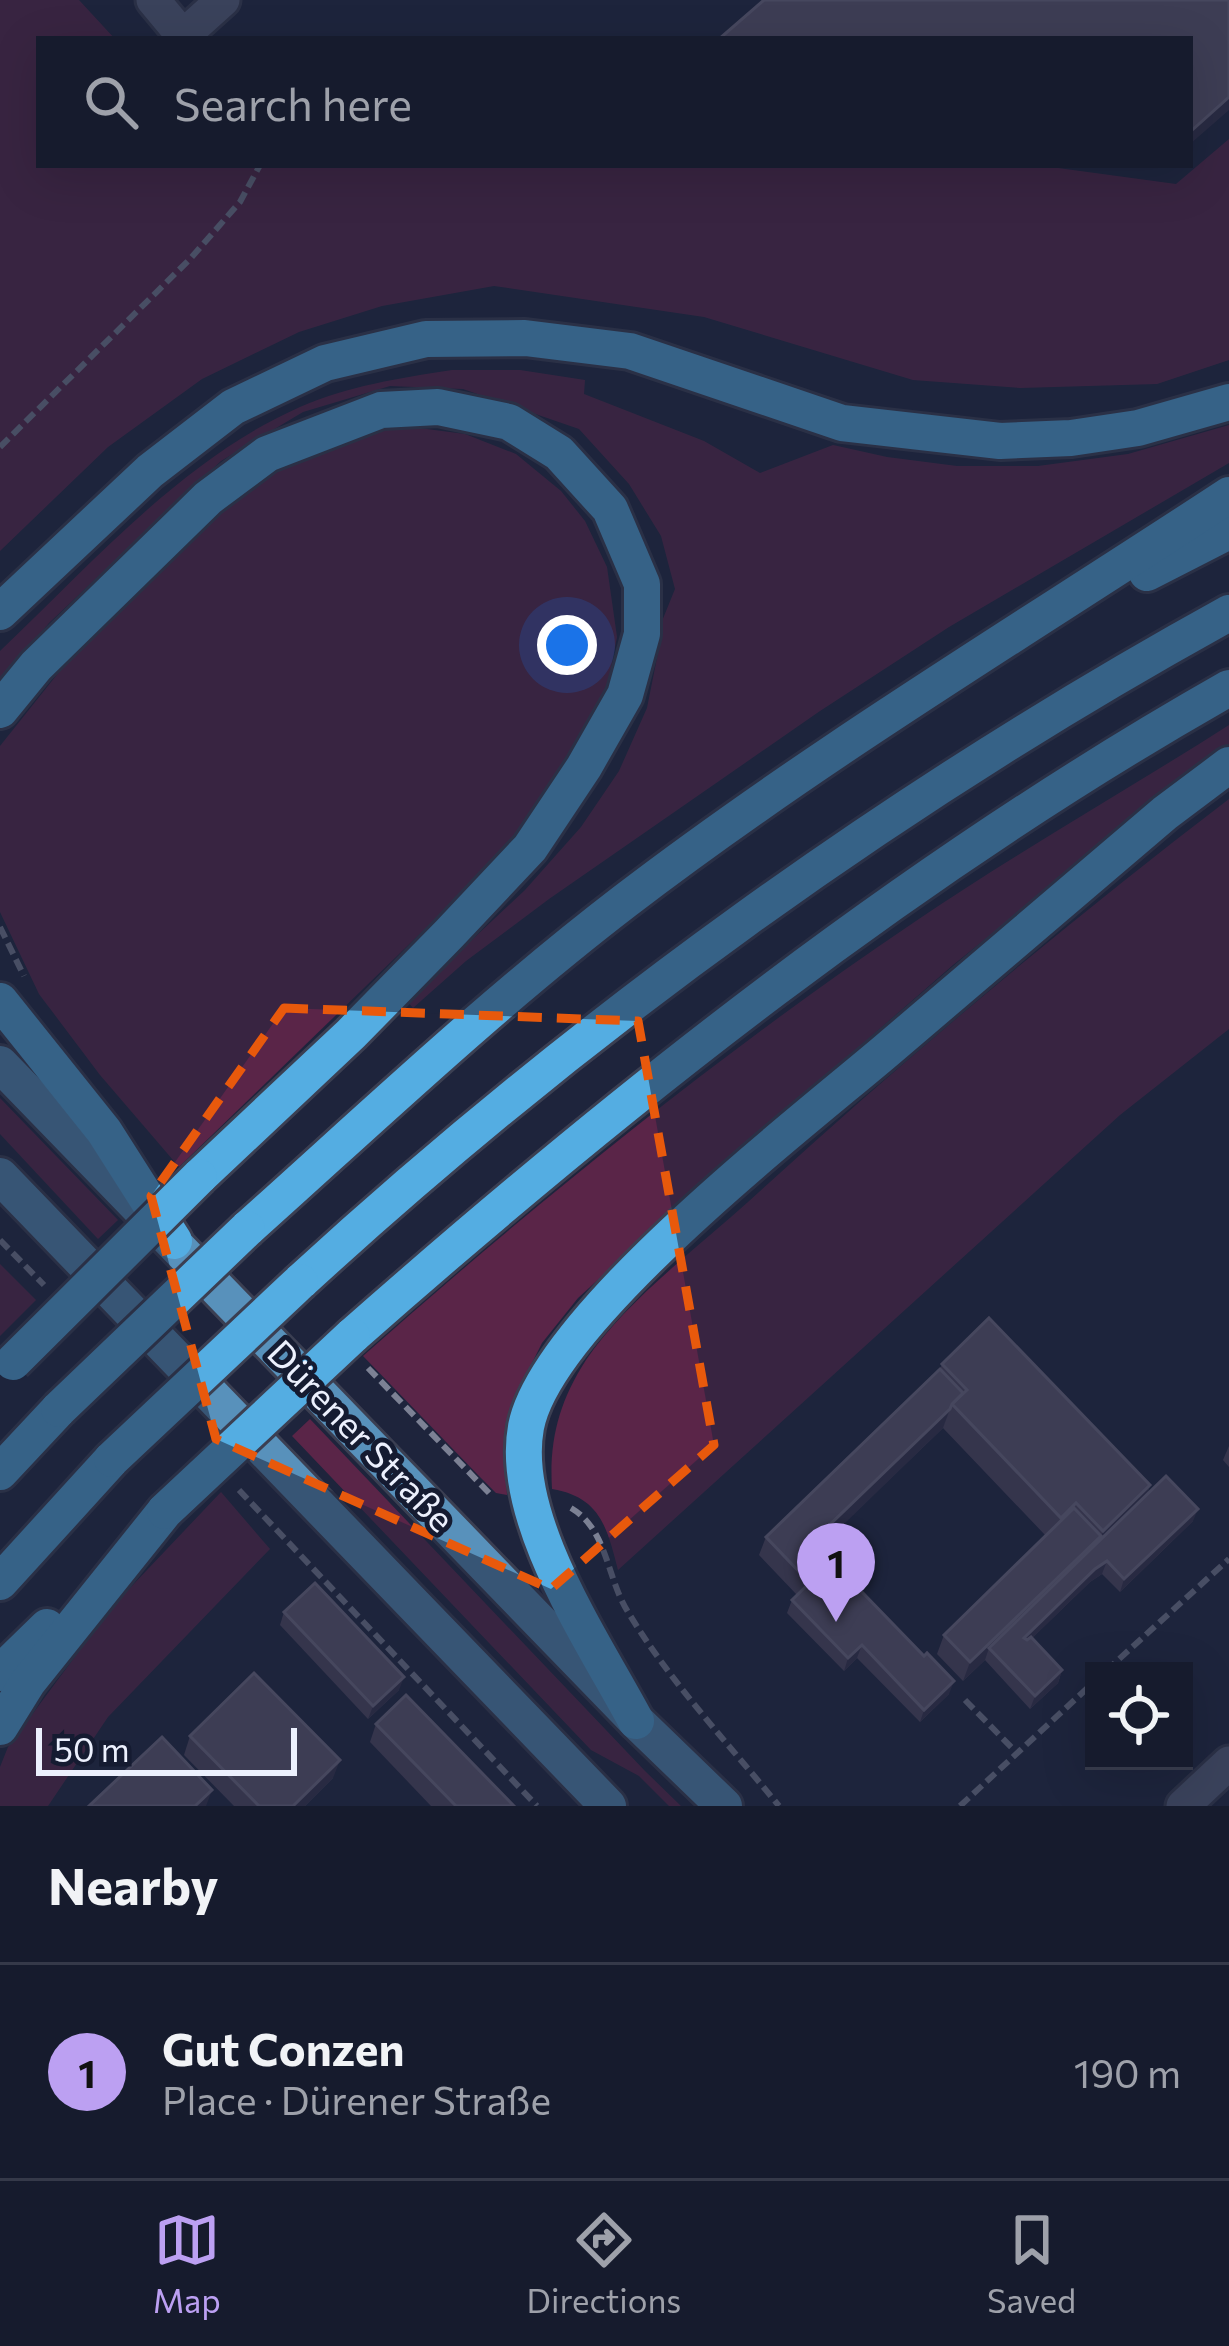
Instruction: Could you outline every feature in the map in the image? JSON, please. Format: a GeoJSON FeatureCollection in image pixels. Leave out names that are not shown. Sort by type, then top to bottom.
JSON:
{"type":"FeatureCollection","features":[{"type":"Feature","properties":{"kind":"highway"},"geometry":{"type":"LineString","coordinates":[[0,612],[150,471],[233,407],[325,362],[426,339],[525,338],[630,351],[842,423],[1000,441],[1071,438],[1138,428],[1229,402]]}},
{"type":"Feature","properties":{"kind":"highway"},"geometry":{"type":"LineString","coordinates":[[0,710],[36,666],[208,498],[267,454],[381,410],[439,407],[509,422],[559,454],[610,509],[642,584],[642,634],[625,695],[530,848],[350,1034],[7,1369]]}},
{"type":"Feature","properties":{"kind":"highway"},"geometry":{"type":"LineString","coordinates":[[0,1472],[247,1229],[530,975],[613,910],[858,737],[1229,494]]}},
{"type":"Feature","properties":{"kind":"highway"},"geometry":{"type":"LineString","coordinates":[[991,652],[1229,531]]}},
{"type":"Feature","properties":{"kind":"highway"},"geometry":{"type":"LineString","coordinates":[[0,1582],[112,1459],[300,1282],[463,1139],[758,912],[1018,737],[1229,613]]}},
{"type":"Feature","properties":{"kind":"highway"},"geometry":{"type":"LineString","coordinates":[[0,1672],[165,1511],[359,1352],[567,1152],[826,954],[1038,804],[1229,688]]}},
{"type":"Feature","properties":{"kind":"highway"},"geometry":{"type":"LineString","coordinates":[[636,1721],[552,1562],[531,1509],[524,1472],[525,1430],[544,1379],[598,1310],[725,1188],[1165,813],[1229,765]]}},
{"type":"Feature","properties":{"kind":"highway"},"geometry":{"type":"LineString","coordinates":[[16,997],[173,1241]]}},
{"type":"Feature","properties":{"kind":"highway"},"geometry":{"type":"LineString","coordinates":[[0,1727],[28,1682],[165,1511]]}},
{"type":"Feature","properties":{"kind":"main road","name":"Dürener Straße"},"geometry":{"type":"LineString","coordinates":[[0,1064],[636,1721],[724,1806]]}},
{"type":"Feature","properties":{"kind":"main road"},"geometry":{"type":"LineString","coordinates":[[0,1176],[608,1806]]}},
{"type":"Feature","properties":{"kind":"lane"},"geometry":{"type":"LineString","coordinates":[[153,0],[183,36],[223,0]]}},
{"type":"Feature","properties":{"kind":"lane"},"geometry":{"type":"LineString","coordinates":[[1183,1806],[1229,1763]]}},
{"type":"Feature","properties":{"kind":"path"},"geometry":{"type":"LineString","coordinates":[[0,446],[190,259],[240,202],[258,168]]}},
{"type":"Feature","properties":{"kind":"path"},"geometry":{"type":"LineString","coordinates":[[0,927],[16,997]]}},
{"type":"Feature","properties":{"kind":"path"},"geometry":{"type":"LineString","coordinates":[[0,1240],[55,1297]]}},
{"type":"Feature","properties":{"kind":"path"},"geometry":{"type":"LineString","coordinates":[[359,1352],[499,1503],[516,1512],[567,1505],[592,1525],[626,1611],[779,1806]]}},
{"type":"Feature","properties":{"kind":"path"},"geometry":{"type":"LineString","coordinates":[[234,1485],[537,1806]]}},
{"type":"Feature","properties":{"kind":"path"},"geometry":{"type":"LineString","coordinates":[[1116,1662],[1229,1559]]}},
{"type":"Feature","properties":{"kind":"path"},"geometry":{"type":"LineString","coordinates":[[960,1806],[1085,1690]]}},
{"type":"Feature","properties":{"kind":"path"},"geometry":{"type":"LineString","coordinates":[[965,1700],[1016,1753]]}},
{"type":"Feature","properties":{"kind":"highlighted area"},"geometry":{"type":"Polygon","coordinates":[[[284,1008],[638,1021],[714,1445],[551,1589],[216,1439],[151,1196],[284,1008]]]}},
{"type":"Feature","properties":{"kind":"shaded area"},"geometry":{"type":"Polygon","coordinates":[[[0,0],[79,0],[112,36],[36,36],[36,168],[1058,168],[1176,184],[1229,139],[1229,360],[1157,384],[1020,388],[913,380],[704,317],[494,286],[382,306],[299,332],[202,379],[108,447],[0,551],[0,0]]]}},
{"type":"Feature","properties":{"kind":"shaded area"},"geometry":{"type":"Polygon","coordinates":[[[452,370],[520,370],[585,380],[584,394],[704,441],[760,473],[833,445],[957,466],[1038,466],[1128,454],[1229,425],[1229,463],[949,627],[820,711],[549,899],[413,1008],[407,1001],[525,890],[581,827],[619,771],[647,708],[658,653],[656,636],[675,589],[661,536],[629,484],[579,429],[463,389],[390,386],[303,412],[221,461],[49,623],[0,683],[0,651],[177,484],[257,429],[337,393],[452,370]]]}},
{"type":"Feature","properties":{"kind":"shaded area"},"geometry":{"type":"Polygon","coordinates":[[[404,426],[465,434],[516,454],[561,491],[585,521],[607,567],[617,637],[602,714],[519,838],[179,1167],[39,994],[0,912],[0,746],[75,652],[218,513],[275,470],[307,453],[362,433],[404,426]]]}},
{"type":"Feature","properties":{"kind":"shaded area"},"geometry":{"type":"Polygon","coordinates":[[[1229,725],[1229,744],[953,965],[578,1298],[542,1343],[515,1397],[505,1452],[507,1495],[496,1493],[363,1356],[563,1185],[770,1024],[952,897],[1229,725]]]}},
{"type":"Feature","properties":{"kind":"shaded area"},"geometry":{"type":"Polygon","coordinates":[[[1229,799],[1229,1029],[1120,1115],[618,1570],[599,1516],[581,1499],[552,1489],[554,1438],[563,1406],[602,1338],[662,1277],[925,1046],[1229,799]]]}},
{"type":"Feature","properties":{"kind":"shaded area"},"geometry":{"type":"Polygon","coordinates":[[[0,1098],[118,1220],[98,1239],[0,1134],[0,1098]]]}},
{"type":"Feature","properties":{"kind":"shaded area"},"geometry":{"type":"Polygon","coordinates":[[[0,1264],[36,1300],[0,1336],[0,1264]]]}},
{"type":"Feature","properties":{"kind":"shaded area"},"geometry":{"type":"Polygon","coordinates":[[[310,1419],[681,1806],[669,1806],[639,1776],[591,1750],[292,1436],[310,1419]]]}},
{"type":"Feature","properties":{"kind":"shaded area"},"geometry":{"type":"Polygon","coordinates":[[[221,1492],[270,1549],[108,1717],[48,1806],[0,1806],[0,1767],[8,1747],[111,1608],[221,1492]]]}},
{"type":"Feature","properties":{"kind":"building"},"geometry":{"type":"Polygon","coordinates":[[[764,0],[1229,0],[1229,97],[1193,129],[1193,36],[722,36],[764,0]]]}},
{"type":"Feature","properties":{"kind":"building"},"geometry":{"type":"Polygon","coordinates":[[[989,1318],[1150,1485],[1103,1531],[1076,1503],[1061,1518],[952,1404],[967,1390],[942,1364],[989,1318]]]}},
{"type":"Feature","properties":{"kind":"building"},"geometry":{"type":"Polygon","coordinates":[[[940,1369],[963,1393],[817,1537],[835,1555],[808,1581],[766,1537],[940,1369]]]}},
{"type":"Feature","properties":{"kind":"building"},"geometry":{"type":"Polygon","coordinates":[[[1166,1476],[1198,1509],[1124,1579],[1107,1561],[1095,1569],[1024,1638],[1031,1637],[1062,1670],[1035,1696],[989,1648],[1166,1476]]]}},
{"type":"Feature","properties":{"kind":"building"},"geometry":{"type":"Polygon","coordinates":[[[1074,1508],[1101,1536],[970,1662],[944,1635],[1074,1508]]]}},
{"type":"Feature","properties":{"kind":"building"},"geometry":{"type":"Polygon","coordinates":[[[832,1561],[954,1681],[924,1710],[862,1645],[848,1658],[792,1600],[832,1561]]]}},
{"type":"Feature","properties":{"kind":"building"},"geometry":{"type":"Polygon","coordinates":[[[315,1583],[404,1677],[373,1706],[284,1612],[315,1583]]]}},
{"type":"Feature","properties":{"kind":"building"},"geometry":{"type":"Polygon","coordinates":[[[254,1673],[340,1760],[293,1806],[259,1806],[190,1736],[254,1673]]]}},
{"type":"Feature","properties":{"kind":"building"},"geometry":{"type":"Polygon","coordinates":[[[406,1695],[514,1806],[456,1806],[376,1724],[406,1695]]]}},
{"type":"Feature","properties":{"kind":"building"},"geometry":{"type":"Polygon","coordinates":[[[162,1737],[212,1790],[195,1806],[89,1806],[162,1737]]]}},
{"type":"Feature","properties":{"kind":"place","name":"Gut Conzen"},"geometry":{"type":"Point","coordinates":[836,1622]}}]}
